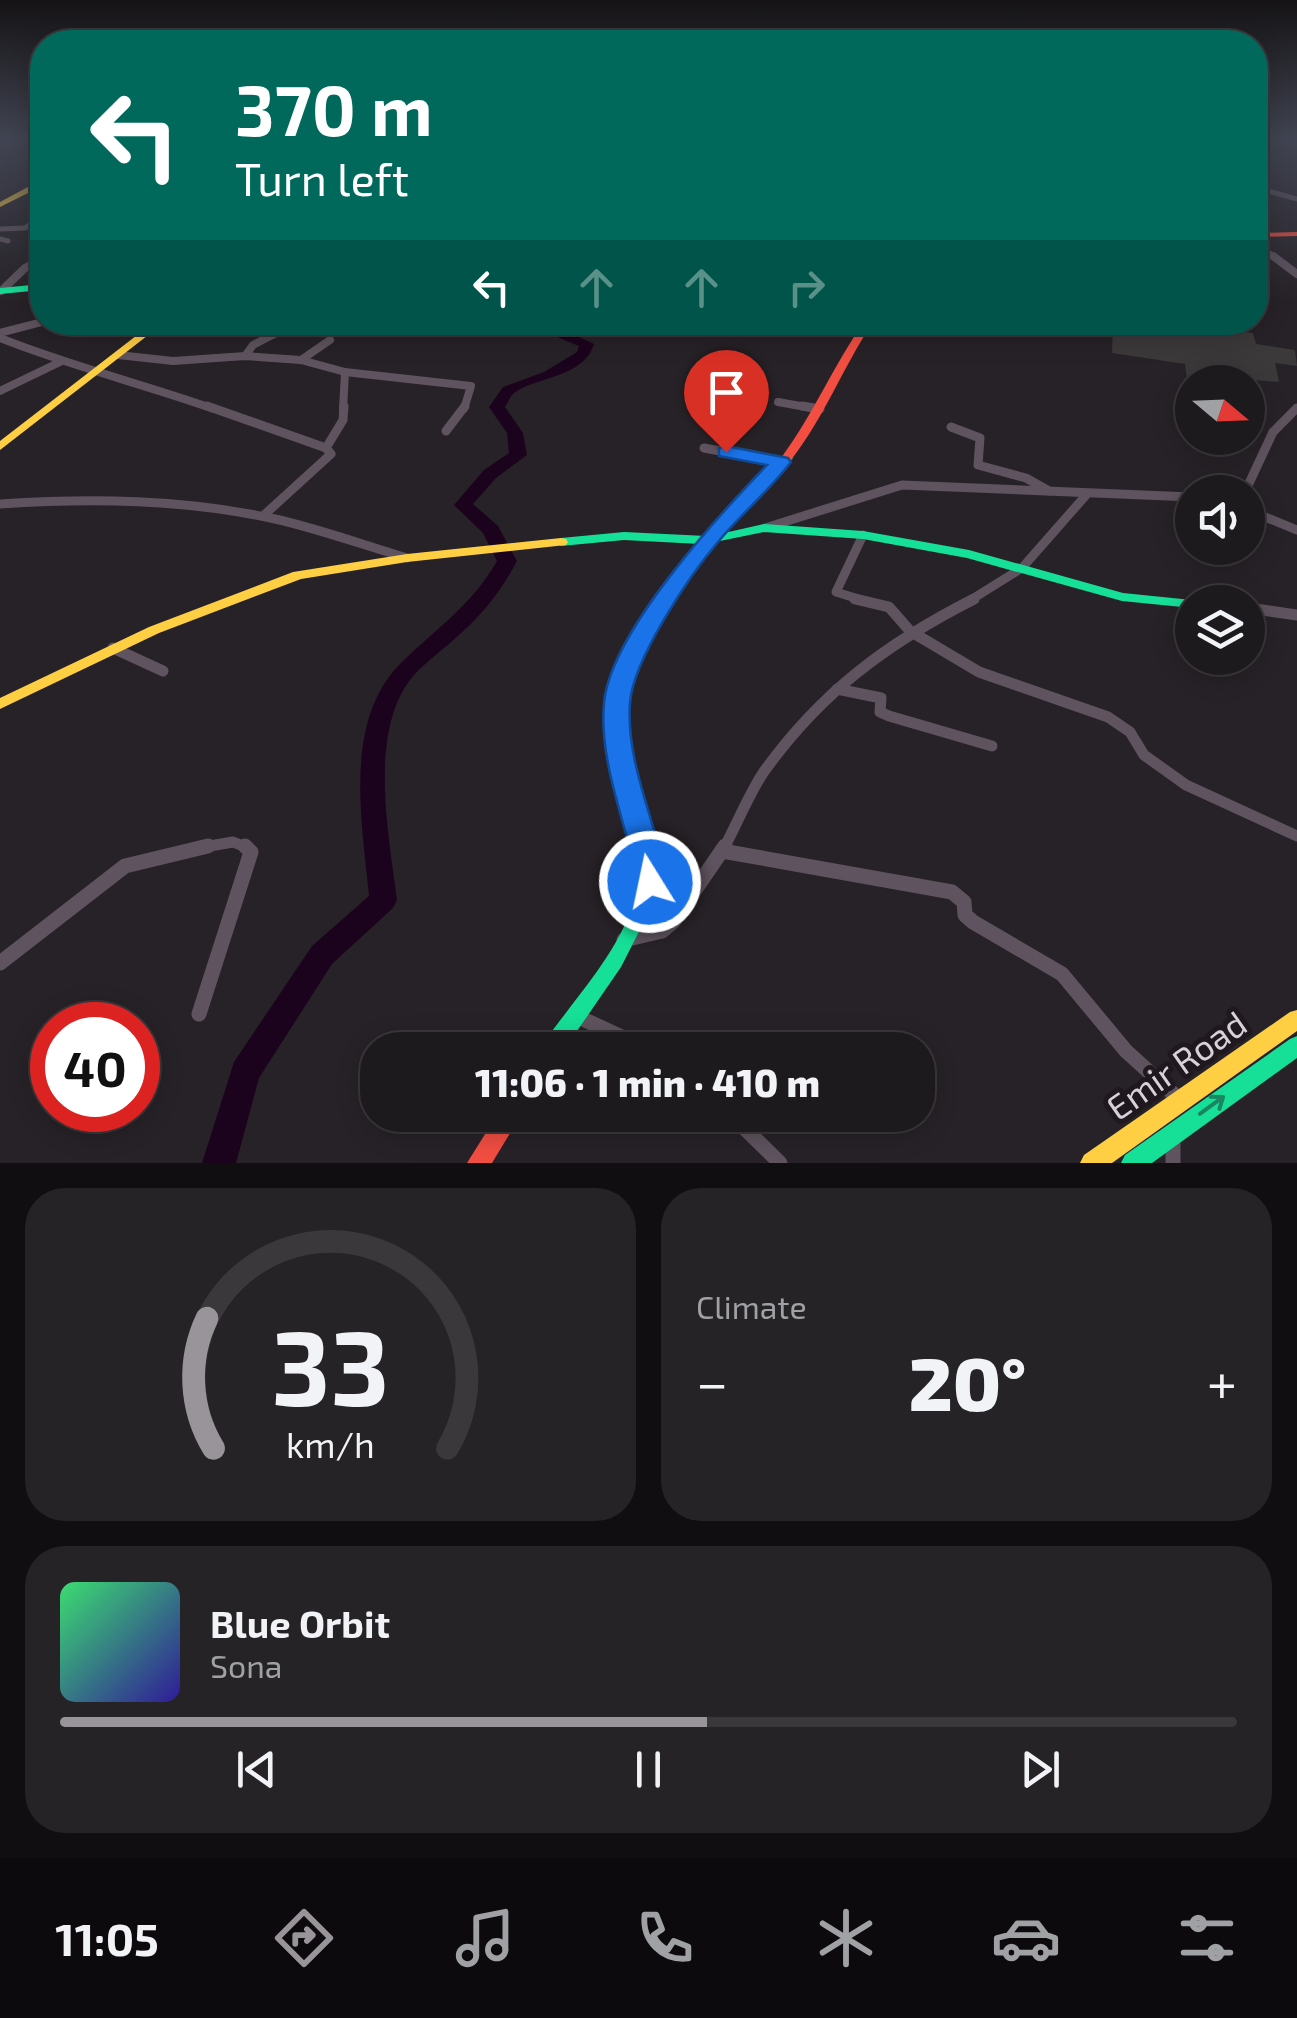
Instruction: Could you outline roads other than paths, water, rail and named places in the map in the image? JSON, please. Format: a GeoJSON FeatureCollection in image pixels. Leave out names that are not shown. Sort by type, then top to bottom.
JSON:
{"type":"FeatureCollection","features":[{"type":"Feature","properties":{"kind":"main road"},"geometry":{"type":"LineString","coordinates":[[0,208],[26,194]]}},
{"type":"Feature","properties":{"kind":"main road"},"geometry":{"type":"LineString","coordinates":[[1268,237],[1297,234]]}},
{"type":"Feature","properties":{"kind":"main road"},"geometry":{"type":"LineString","coordinates":[[1,291],[30,289]]}},
{"type":"Feature","properties":{"kind":"main road"},"geometry":{"type":"LineString","coordinates":[[0,447],[144,335]]}},
{"type":"Feature","properties":{"kind":"main road"},"geometry":{"type":"LineString","coordinates":[[563,1032],[623,941],[650,882],[617,737],[617,700],[625,670],[640,640],[707,540],[811,428],[845,354],[859,335]]}},
{"type":"Feature","properties":{"kind":"main road"},"geometry":{"type":"LineString","coordinates":[[0,704],[113,648],[243,594],[298,576],[407,558],[624,536],[707,540],[764,528],[864,535],[931,546],[1122,597],[1175,602]]}},
{"type":"Feature","properties":{"kind":"main road","name":"Emir Road"},"geometry":{"type":"LineString","coordinates":[[1092,1163],[1297,1018]]}},
{"type":"Feature","properties":{"kind":"main road","name":"Emir Road"},"geometry":{"type":"LineString","coordinates":[[1133,1163],[1297,1046]]}},
{"type":"Feature","properties":{"kind":"main road"},"geometry":{"type":"LineString","coordinates":[[479,1163],[499,1132]]}},
{"type":"Feature","properties":{"kind":"street"},"geometry":{"type":"LineString","coordinates":[[0,229],[20,231],[30,226]]}},
{"type":"Feature","properties":{"kind":"street"},"geometry":{"type":"LineString","coordinates":[[1268,249],[1297,274]]}},
{"type":"Feature","properties":{"kind":"street"},"geometry":{"type":"LineString","coordinates":[[1,291],[30,266]]}},
{"type":"Feature","properties":{"kind":"street"},"geometry":{"type":"LineString","coordinates":[[0,336],[30,326]]}},
{"type":"Feature","properties":{"kind":"street"},"geometry":{"type":"LineString","coordinates":[[245,356],[259,341],[273,335]]}},
{"type":"Feature","properties":{"kind":"street"},"geometry":{"type":"LineString","coordinates":[[0,336],[60,362],[98,370],[326,448],[331,454],[329,459],[263,516]]}},
{"type":"Feature","properties":{"kind":"street"},"geometry":{"type":"LineString","coordinates":[[301,360],[330,340]]}},
{"type":"Feature","properties":{"kind":"street"},"geometry":{"type":"LineString","coordinates":[[118,355],[173,361],[245,356],[301,360],[345,372],[471,386],[461,416],[446,431]]}},
{"type":"Feature","properties":{"kind":"street"},"geometry":{"type":"LineString","coordinates":[[0,391],[60,362]]}},
{"type":"Feature","properties":{"kind":"street"},"geometry":{"type":"LineString","coordinates":[[326,448],[344,420],[345,372]]}},
{"type":"Feature","properties":{"kind":"street"},"geometry":{"type":"LineString","coordinates":[[778,402],[820,409]]}},
{"type":"Feature","properties":{"kind":"street"},"geometry":{"type":"LineString","coordinates":[[1253,475],[1273,432],[1297,408]]}},
{"type":"Feature","properties":{"kind":"street"},"geometry":{"type":"LineString","coordinates":[[951,427],[980,438],[978,465],[1026,478],[1050,491]]}},
{"type":"Feature","properties":{"kind":"street"},"geometry":{"type":"LineString","coordinates":[[704,448],[781,462]]}},
{"type":"Feature","properties":{"kind":"street"},"geometry":{"type":"LineString","coordinates":[[764,528],[902,485],[1175,497]]}},
{"type":"Feature","properties":{"kind":"street"},"geometry":{"type":"LineString","coordinates":[[623,941],[662,931],[673,922],[722,851],[763,774],[868,660],[910,631],[994,589],[1022,568],[1087,494]]}},
{"type":"Feature","properties":{"kind":"street"},"geometry":{"type":"LineString","coordinates":[[0,504],[66,498],[201,506],[263,516],[407,558]]}},
{"type":"Feature","properties":{"kind":"street"},"geometry":{"type":"LineString","coordinates":[[1265,517],[1297,530]]}},
{"type":"Feature","properties":{"kind":"street"},"geometry":{"type":"LineString","coordinates":[[864,535],[836,592],[889,607],[910,631],[979,672],[1108,717],[1130,732],[1144,756],[1186,785],[1297,836]]}},
{"type":"Feature","properties":{"kind":"street"},"geometry":{"type":"LineString","coordinates":[[1265,611],[1297,616]]}},
{"type":"Feature","properties":{"kind":"street"},"geometry":{"type":"LineString","coordinates":[[113,648],[163,670]]}},
{"type":"Feature","properties":{"kind":"street"},"geometry":{"type":"LineString","coordinates":[[838,689],[881,698],[880,712],[889,716],[992,746]]}},
{"type":"Feature","properties":{"kind":"street"},"geometry":{"type":"LineString","coordinates":[[0,963],[60,920],[124,866],[210,845],[246,846],[251,852],[199,1014]]}},
{"type":"Feature","properties":{"kind":"street"},"geometry":{"type":"LineString","coordinates":[[722,851],[952,892],[964,902],[966,915],[973,922],[1062,974],[1126,1051],[1180,1099]]}},
{"type":"Feature","properties":{"kind":"street"},"geometry":{"type":"LineString","coordinates":[[574,1015],[611,1032]]}},
{"type":"Feature","properties":{"kind":"street"},"geometry":{"type":"LineString","coordinates":[[748,1132],[780,1163]]}},
{"type":"Feature","properties":{"kind":"street"},"geometry":{"type":"LineString","coordinates":[[1173,1133],[1173,1163]]}},
{"type":"Feature","properties":{"kind":"waterway"},"geometry":{"type":"LineString","coordinates":[[219,1163],[245,1072],[322,955],[383,900],[373,778],[381,715],[391,689],[408,668],[475,608],[507,561],[491,530],[463,505],[490,474],[518,455],[515,433],[497,407],[508,390],[549,375],[584,354],[587,344],[565,335]]}}]}
